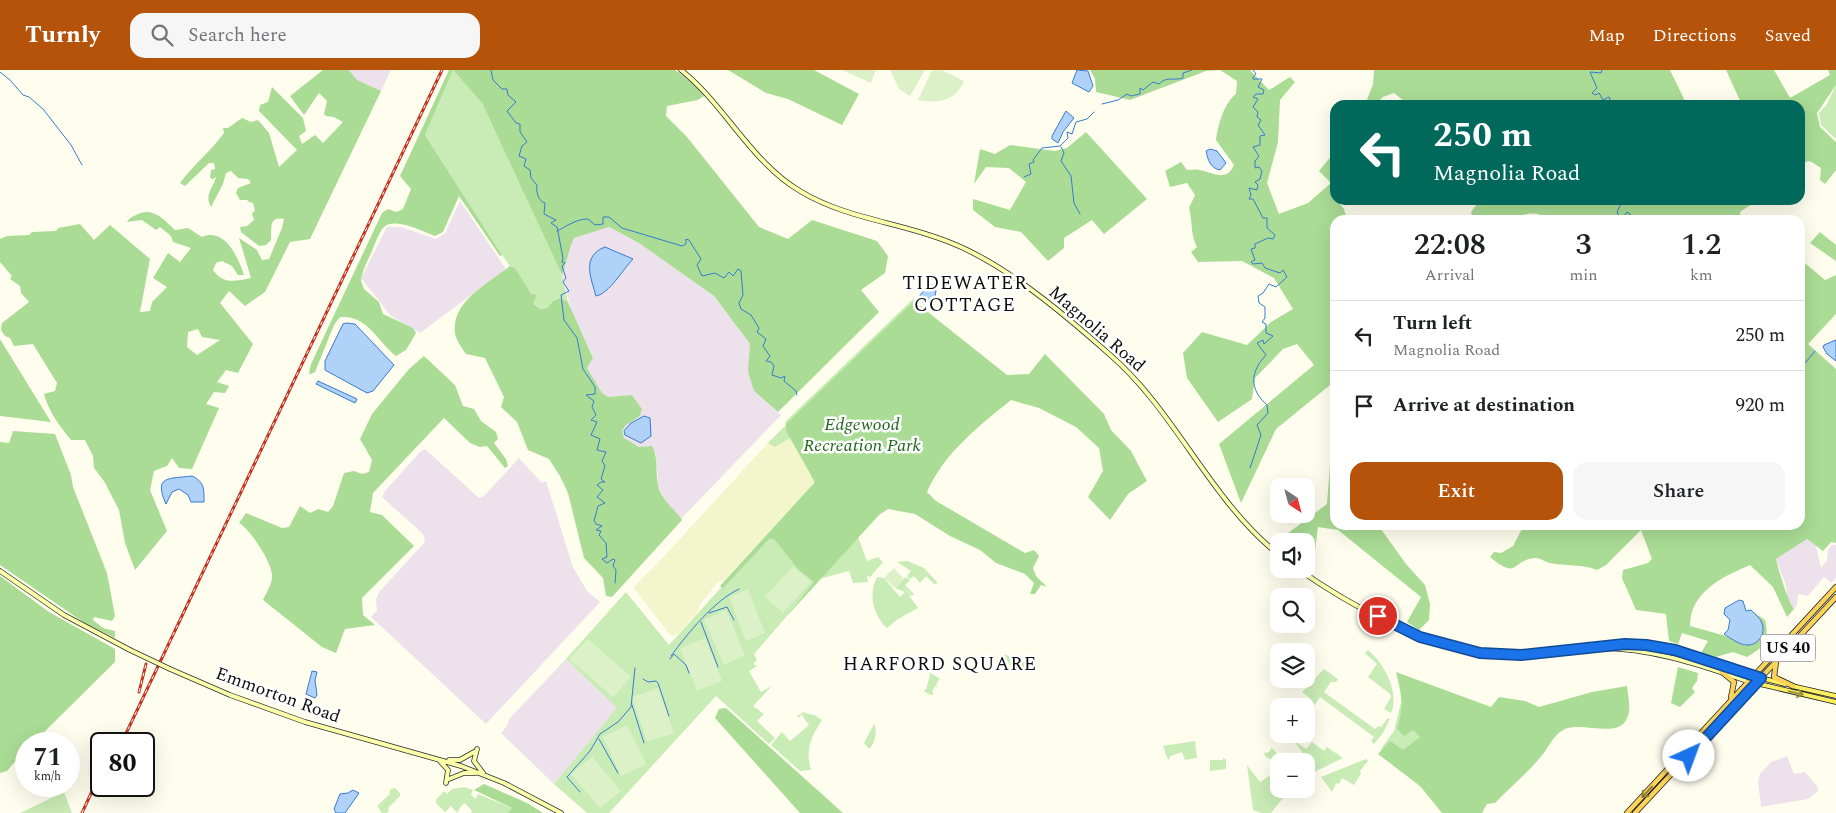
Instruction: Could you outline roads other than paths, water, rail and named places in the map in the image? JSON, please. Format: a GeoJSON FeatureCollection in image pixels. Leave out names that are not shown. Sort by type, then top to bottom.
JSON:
{"type":"FeatureCollection","features":[{"type":"Feature","properties":{"kind":"highway","name":"US 40"},"geometry":{"type":"LineString","coordinates":[[1627,813],[1752,675],[1836,587]]}},
{"type":"Feature","properties":{"kind":"highway","name":"US 40"},"geometry":{"type":"LineString","coordinates":[[1636,813],[1836,597]]}},
{"type":"Feature","properties":{"kind":"highway"},"geometry":{"type":"LineString","coordinates":[[1810,614],[1816,619]]}},
{"type":"Feature","properties":{"kind":"highway"},"geometry":{"type":"LineString","coordinates":[[1776,662],[1774,677],[1793,686]]}},
{"type":"Feature","properties":{"kind":"highway"},"geometry":{"type":"LineString","coordinates":[[1722,672],[1732,679],[1735,685],[1724,707]]}},
{"type":"Feature","properties":{"kind":"main road","name":"Magnolia Road"},"geometry":{"type":"LineString","coordinates":[[681,70],[715,102],[766,164],[795,188],[837,210],[937,237],[976,254],[1018,281],[1108,353],[1155,401],[1246,525],[1270,547]]}},
{"type":"Feature","properties":{"kind":"main road","name":"Emmorton Road"},"geometry":{"type":"LineString","coordinates":[[0,571],[64,616],[170,669],[230,695],[298,720],[445,760],[487,776],[561,813]]}},
{"type":"Feature","properties":{"kind":"main road"},"geometry":{"type":"LineString","coordinates":[[1314,578],[1398,627],[1460,649],[1502,655],[1600,648],[1643,650],[1756,683],[1836,702]]}},
{"type":"Feature","properties":{"kind":"main road"},"geometry":{"type":"LineString","coordinates":[[1572,651],[1625,644],[1646,645],[1675,650],[1761,678],[1836,696]]}},
{"type":"Feature","properties":{"kind":"main road"},"geometry":{"type":"LineString","coordinates":[[445,760],[460,760],[476,750],[474,758],[476,764],[487,776]]}},
{"type":"Feature","properties":{"kind":"main road"},"geometry":{"type":"LineString","coordinates":[[437,758],[448,770],[446,783]]}},
{"type":"Feature","properties":{"kind":"main road"},"geometry":{"type":"LineString","coordinates":[[449,779],[464,773],[480,773]]}},
{"type":"Feature","properties":{"kind":"water"},"geometry":{"type":"Polygon","coordinates":[[[1077,70],[1088,71],[1093,86],[1089,92],[1072,83],[1077,70]]]}},
{"type":"Feature","properties":{"kind":"water"},"geometry":{"type":"Polygon","coordinates":[[[1066,111],[1074,118],[1063,132],[1058,143],[1052,139],[1052,136],[1066,111]]]}},
{"type":"Feature","properties":{"kind":"water"},"geometry":{"type":"Polygon","coordinates":[[[1210,149],[1217,151],[1226,163],[1220,170],[1214,167],[1209,160],[1206,151],[1210,149]]]}},
{"type":"Feature","properties":{"kind":"water"},"geometry":{"type":"Polygon","coordinates":[[[605,247],[633,259],[606,291],[596,296],[590,275],[590,262],[598,251],[605,247]]]}},
{"type":"Feature","properties":{"kind":"water"},"geometry":{"type":"Polygon","coordinates":[[[931,284],[936,290],[935,297],[925,305],[919,297],[927,286],[931,284]]]}},
{"type":"Feature","properties":{"kind":"water"},"geometry":{"type":"Polygon","coordinates":[[[343,324],[355,324],[394,365],[373,391],[367,393],[325,370],[325,361],[343,324]]]}},
{"type":"Feature","properties":{"kind":"water"},"geometry":{"type":"Polygon","coordinates":[[[1836,340],[1836,361],[1827,354],[1823,347],[1836,340]]]}},
{"type":"Feature","properties":{"kind":"water"},"geometry":{"type":"Polygon","coordinates":[[[318,381],[357,399],[355,403],[316,384],[318,381]]]}},
{"type":"Feature","properties":{"kind":"water"},"geometry":{"type":"Polygon","coordinates":[[[644,416],[650,418],[651,436],[641,443],[625,435],[624,431],[631,423],[644,416]]]}},
{"type":"Feature","properties":{"kind":"water"},"geometry":{"type":"Polygon","coordinates":[[[192,476],[202,484],[204,502],[191,502],[188,495],[179,489],[172,492],[166,504],[162,495],[162,483],[170,479],[192,476]]]}},
{"type":"Feature","properties":{"kind":"water"},"geometry":{"type":"Polygon","coordinates":[[[1739,600],[1743,601],[1746,611],[1751,610],[1762,623],[1762,635],[1754,644],[1741,644],[1724,634],[1728,630],[1730,620],[1724,614],[1725,608],[1739,600]]]}},
{"type":"Feature","properties":{"kind":"water"},"geometry":{"type":"Polygon","coordinates":[[[312,671],[317,672],[315,680],[317,695],[315,698],[306,694],[312,671]]]}},
{"type":"Feature","properties":{"kind":"water"},"geometry":{"type":"Polygon","coordinates":[[[353,790],[359,793],[345,813],[336,813],[334,809],[340,794],[353,790]]]}},
{"type":"Feature","properties":{"kind":"waterway"},"geometry":{"type":"LineString","coordinates":[[491,70],[493,80],[502,89],[507,89],[508,95],[516,102],[507,111],[516,123],[520,124],[520,132],[527,142],[522,146],[519,156],[526,159],[524,166],[530,170],[531,178],[537,185],[538,196],[545,203],[544,214],[556,220],[551,223],[557,227],[563,258],[562,262],[565,263],[562,266],[566,278],[563,282],[569,291],[561,295],[564,320],[577,338],[583,369],[595,387],[595,394],[586,395],[594,401],[592,407],[596,415],[591,420],[597,422],[591,435],[600,439],[597,450],[606,452],[602,461],[605,466],[601,479],[605,482],[597,485],[603,490],[597,497],[605,503],[598,506],[594,521],[602,526],[596,530],[601,531],[599,535],[606,543],[607,557],[602,559],[607,563],[613,559],[615,560],[613,566],[616,570],[615,583]]}},
{"type":"Feature","properties":{"kind":"waterway"},"geometry":{"type":"LineString","coordinates":[[1102,104],[1118,100],[1127,94],[1131,96],[1140,94],[1140,88],[1143,90],[1153,82],[1159,84],[1167,79],[1183,78],[1183,73],[1192,70]]}},
{"type":"Feature","properties":{"kind":"waterway"},"geometry":{"type":"LineString","coordinates":[[1250,468],[1261,435],[1257,425],[1268,413],[1267,405],[1261,399],[1255,387],[1254,380],[1257,368],[1266,355],[1257,343],[1263,340],[1264,344],[1273,336],[1266,333],[1266,324],[1262,322],[1265,318],[1265,307],[1259,303],[1258,296],[1263,293],[1269,284],[1276,287],[1287,277],[1283,270],[1280,273],[1265,268],[1262,263],[1253,264],[1251,262],[1255,260],[1251,249],[1255,248],[1255,244],[1268,238],[1273,239],[1275,235],[1267,228],[1267,218],[1263,218],[1253,199],[1249,199],[1251,195],[1249,188],[1257,190],[1258,185],[1255,182],[1260,179],[1262,171],[1259,167],[1255,168],[1255,161],[1259,156],[1253,147],[1260,145],[1260,136],[1265,135],[1258,125],[1261,120],[1257,117],[1258,112],[1253,107],[1258,99],[1253,97],[1256,94],[1263,94],[1264,90],[1258,87],[1262,79],[1253,79],[1256,74],[1253,70]]}},
{"type":"Feature","properties":{"kind":"waterway"},"geometry":{"type":"LineString","coordinates":[[1602,70],[1601,73],[1590,72],[1597,88],[1592,93],[1595,95],[1599,93],[1603,100]]}},
{"type":"Feature","properties":{"kind":"waterway"},"geometry":{"type":"LineString","coordinates":[[0,72],[23,95],[29,97],[43,109],[71,145],[82,165]]}},
{"type":"Feature","properties":{"kind":"waterway"},"geometry":{"type":"LineString","coordinates":[[1603,100],[1609,97],[1610,100]]}},
{"type":"Feature","properties":{"kind":"waterway"},"geometry":{"type":"LineString","coordinates":[[1024,177],[1031,174],[1029,164],[1034,162],[1033,160],[1042,148],[1060,146],[1068,138],[1067,132],[1072,134],[1076,122],[1087,119],[1094,112]]}},
{"type":"Feature","properties":{"kind":"waterway"},"geometry":{"type":"LineString","coordinates":[[1061,147],[1064,153],[1061,161],[1071,176],[1074,203],[1080,214]]}},
{"type":"Feature","properties":{"kind":"waterway"},"geometry":{"type":"LineString","coordinates":[[1618,215],[1617,212],[1620,205]]}},
{"type":"Feature","properties":{"kind":"waterway"},"geometry":{"type":"LineString","coordinates":[[1625,215],[1627,212],[1630,215]]}},
{"type":"Feature","properties":{"kind":"waterway"},"geometry":{"type":"LineString","coordinates":[[557,231],[583,219],[588,219],[595,225],[603,224],[603,217],[609,217],[622,228],[682,246],[686,244],[686,239],[689,240],[701,259],[697,265],[702,276],[715,273],[724,278],[729,272],[733,276],[738,269],[741,271],[743,295],[739,303],[741,309],[751,315],[759,328],[757,332],[766,339],[763,346],[770,356],[766,361],[771,362],[774,366],[772,375],[781,378],[785,376],[784,381],[796,391],[797,395]]}},
{"type":"Feature","properties":{"kind":"waterway"},"geometry":{"type":"LineString","coordinates":[[1805,362],[1815,351]]}},
{"type":"Feature","properties":{"kind":"waterway"},"geometry":{"type":"LineString","coordinates":[[671,656],[711,609],[739,589]]}},
{"type":"Feature","properties":{"kind":"waterway"},"geometry":{"type":"LineString","coordinates":[[709,613],[727,607],[734,620]]}},
{"type":"Feature","properties":{"kind":"waterway"},"geometry":{"type":"LineString","coordinates":[[701,622],[718,667]]}},
{"type":"Feature","properties":{"kind":"waterway"},"geometry":{"type":"LineString","coordinates":[[670,659],[674,654],[686,665],[689,673]]}},
{"type":"Feature","properties":{"kind":"waterway"},"geometry":{"type":"LineString","coordinates":[[580,792],[567,777],[590,751],[600,734],[618,722],[631,707],[635,668]]}},
{"type":"Feature","properties":{"kind":"waterway"},"geometry":{"type":"LineString","coordinates":[[643,679],[648,682],[656,681],[658,683],[669,716]]}},
{"type":"Feature","properties":{"kind":"waterway"},"geometry":{"type":"LineString","coordinates":[[632,705],[644,743]]}},
{"type":"Feature","properties":{"kind":"waterway"},"geometry":{"type":"LineString","coordinates":[[599,739],[618,773]]}},
{"type":"Feature","properties":{"kind":"railway"},"geometry":{"type":"LineString","coordinates":[[127,732],[442,70]]}},
{"type":"Feature","properties":{"kind":"railway"},"geometry":{"type":"LineString","coordinates":[[139,692],[146,664]]}},
{"type":"Feature","properties":{"kind":"railway"},"geometry":{"type":"LineString","coordinates":[[82,813],[90,796]]}},
{"type":"Feature","properties":{"kind":"district","name":"TIDEWATER COTTAGE"},"geometry":{"type":"Point","coordinates":[965,294]}},
{"type":"Feature","properties":{"kind":"district","name":"HARFORD SQUARE"},"geometry":{"type":"Point","coordinates":[940,664]}},
{"type":"Feature","properties":{"kind":"park label","name":"Edgewood Recreation Park"},"geometry":{"type":"Point","coordinates":[862,434]}}]}
